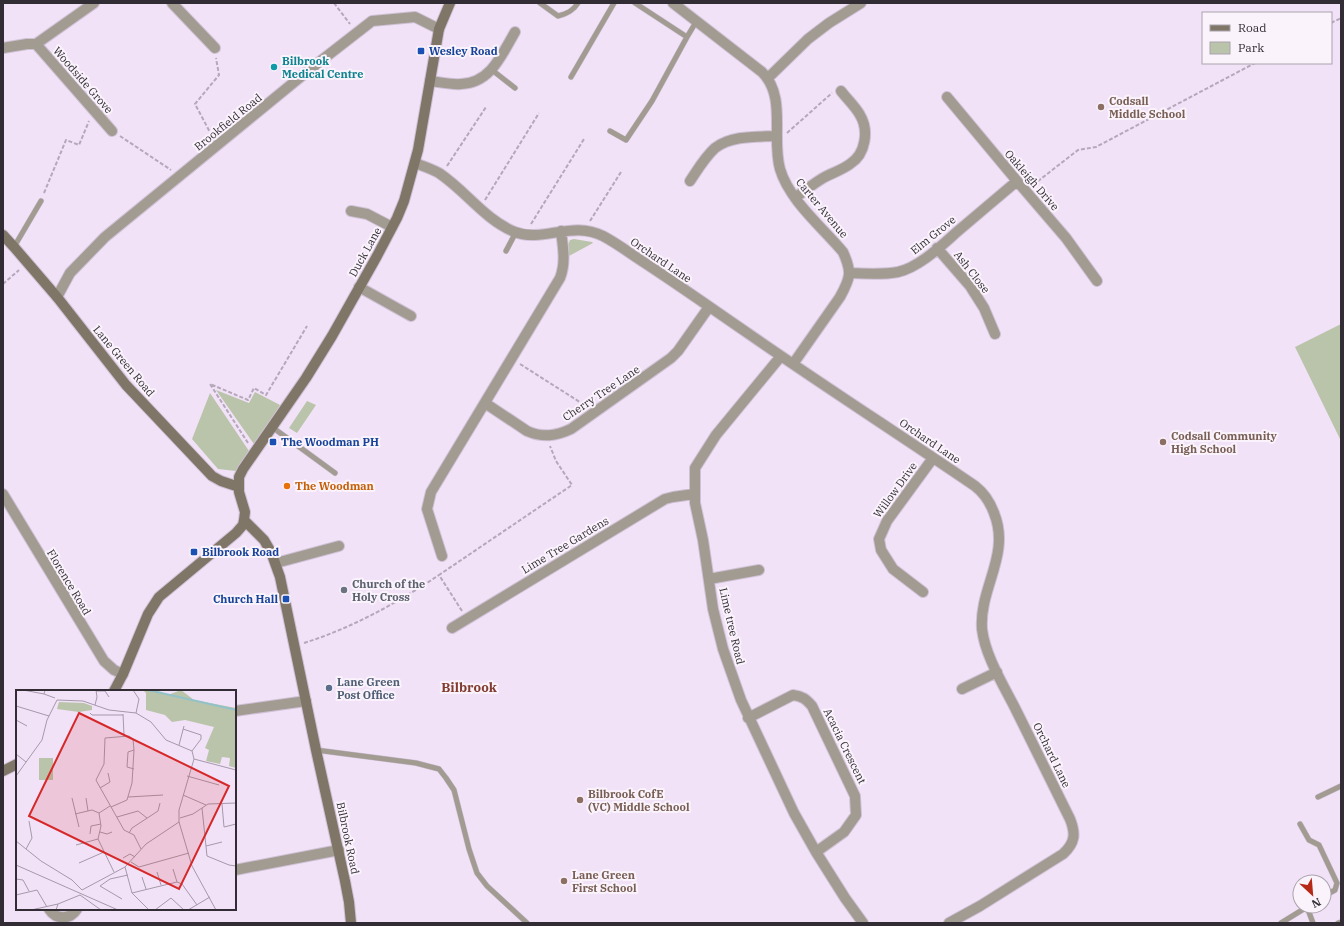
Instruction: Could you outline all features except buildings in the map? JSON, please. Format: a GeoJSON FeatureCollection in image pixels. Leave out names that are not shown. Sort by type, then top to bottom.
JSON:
{"type":"FeatureCollection","features":[{"type":"Feature","properties":{"kind":"street"},"geometry":{"type":"LineString","coordinates":[[3,48],[36,44],[94,3]]}},
{"type":"Feature","properties":{"kind":"street"},"geometry":{"type":"LineString","coordinates":[[172,3],[214,48]]}},
{"type":"Feature","properties":{"kind":"street","name":"Duck Lane"},"geometry":{"type":"LineString","coordinates":[[239,487],[239,478],[243,469],[306,378],[359,287],[392,227],[404,201],[415,163],[440,29],[450,3]]}},
{"type":"Feature","properties":{"kind":"street"},"geometry":{"type":"LineString","coordinates":[[768,78],[808,39],[829,23],[861,3]]}},
{"type":"Feature","properties":{"kind":"street","name":"Carter Avenue"},"geometry":{"type":"LineString","coordinates":[[677,4],[696,22],[768,78],[774,91],[777,104],[777,136],[780,169],[795,198],[842,252],[850,273]]}},
{"type":"Feature","properties":{"kind":"street","name":"Brookfield Road"},"geometry":{"type":"LineString","coordinates":[[57,297],[70,273],[105,237],[372,21],[415,18],[440,29]]}},
{"type":"Feature","properties":{"kind":"street"},"geometry":{"type":"LineString","coordinates":[[430,81],[460,84],[478,80],[492,70],[515,32]]}},
{"type":"Feature","properties":{"kind":"street","name":"Woodside Grove"},"geometry":{"type":"LineString","coordinates":[[36,44],[112,131]]}},
{"type":"Feature","properties":{"kind":"street"},"geometry":{"type":"LineString","coordinates":[[795,198],[821,179],[851,164],[859,156],[865,136],[864,124],[860,115],[841,91]]}},
{"type":"Feature","properties":{"kind":"street","name":"Oakleigh Drive"},"geometry":{"type":"LineString","coordinates":[[947,97],[1016,181],[1066,238],[1096,281]]}},
{"type":"Feature","properties":{"kind":"street"},"geometry":{"type":"LineString","coordinates":[[690,181],[704,160],[716,148],[729,141],[741,138],[777,136]]}},
{"type":"Feature","properties":{"kind":"street","name":"Orchard Lane"},"geometry":{"type":"LineString","coordinates":[[415,163],[438,173],[452,183],[486,214],[516,232],[541,234],[579,230],[591,231],[603,236],[933,458],[979,490],[989,502],[996,518],[999,533],[999,548],[986,596],[982,628],[984,642],[997,672],[1070,819],[1074,828],[1073,839],[1069,848],[1063,854],[980,906],[949,923]]}},
{"type":"Feature","properties":{"kind":"street","name":"Elm Grove"},"geometry":{"type":"LineString","coordinates":[[850,273],[876,274],[898,272],[908,269],[937,248],[1016,181]]}},
{"type":"Feature","properties":{"kind":"street"},"geometry":{"type":"LineString","coordinates":[[351,211],[367,214],[392,227]]}},
{"type":"Feature","properties":{"kind":"street"},"geometry":{"type":"LineString","coordinates":[[442,556],[427,509],[428,500],[431,492],[560,278],[564,261],[561,231]]}},
{"type":"Feature","properties":{"kind":"street","name":"Lane Green Road"},"geometry":{"type":"LineString","coordinates":[[3,236],[57,297],[126,385],[212,476],[221,481],[239,487]]}},
{"type":"Feature","properties":{"kind":"street","name":"Ash Close"},"geometry":{"type":"LineString","coordinates":[[937,248],[970,286],[984,308],[995,334]]}},
{"type":"Feature","properties":{"kind":"street"},"geometry":{"type":"LineString","coordinates":[[793,364],[840,297],[846,286],[850,273]]}},
{"type":"Feature","properties":{"kind":"street"},"geometry":{"type":"LineString","coordinates":[[359,287],[411,316]]}},
{"type":"Feature","properties":{"kind":"street","name":"Cherry Tree Lane"},"geometry":{"type":"LineString","coordinates":[[485,403],[527,431],[546,436],[572,429],[663,365],[678,351],[709,307]]}},
{"type":"Feature","properties":{"kind":"street","name":"Lime tree Road"},"geometry":{"type":"LineString","coordinates":[[781,356],[716,435],[699,461],[695,468],[694,494],[713,609],[723,649],[740,700],[794,813],[816,852],[845,898],[864,923]]}},
{"type":"Feature","properties":{"kind":"street","name":"Willow Drive"},"geometry":{"type":"LineString","coordinates":[[923,592],[893,569],[881,550],[879,539],[887,522],[933,458]]}},
{"type":"Feature","properties":{"kind":"street"},"geometry":{"type":"LineString","coordinates":[[115,690],[123,674],[148,614],[159,597],[236,533],[243,525],[244,512],[239,487]]}},
{"type":"Feature","properties":{"kind":"street","name":"Florence Road"},"geometry":{"type":"LineString","coordinates":[[3,494],[104,662],[114,670],[123,674]]}},
{"type":"Feature","properties":{"kind":"street","name":"Lime Tree Gardens"},"geometry":{"type":"LineString","coordinates":[[452,628],[665,499],[694,494]]}},
{"type":"Feature","properties":{"kind":"street","name":"Bilbrook Road"},"geometry":{"type":"LineString","coordinates":[[244,520],[264,540],[276,563],[280,577],[316,750],[339,850],[349,902],[351,923]]}},
{"type":"Feature","properties":{"kind":"street"},"geometry":{"type":"LineString","coordinates":[[276,563],[340,546]]}},
{"type":"Feature","properties":{"kind":"street"},"geometry":{"type":"LineString","coordinates":[[709,579],[759,570]]}},
{"type":"Feature","properties":{"kind":"street"},"geometry":{"type":"LineString","coordinates":[[962,689],[997,672]]}},
{"type":"Feature","properties":{"kind":"street","name":"Acacia Crescent"},"geometry":{"type":"LineString","coordinates":[[748,718],[793,695],[807,699],[812,706],[855,796],[856,815],[844,832],[816,852]]}},
{"type":"Feature","properties":{"kind":"street"},"geometry":{"type":"LineString","coordinates":[[236,711],[306,701]]}},
{"type":"Feature","properties":{"kind":"street"},"geometry":{"type":"LineString","coordinates":[[3,771],[16,764]]}},
{"type":"Feature","properties":{"kind":"street"},"geometry":{"type":"LineString","coordinates":[[236,870],[339,850]]}},
{"type":"Feature","properties":{"kind":"street"},"geometry":{"type":"LineString","coordinates":[[50,910],[54,915],[64,918],[74,914],[76,910]]}},
{"type":"Feature","properties":{"kind":"lane"},"geometry":{"type":"LineString","coordinates":[[540,3],[558,16],[566,15],[574,9],[578,3]]}},
{"type":"Feature","properties":{"kind":"lane"},"geometry":{"type":"LineString","coordinates":[[571,77],[614,3]]}},
{"type":"Feature","properties":{"kind":"lane"},"geometry":{"type":"LineString","coordinates":[[635,3],[687,37]]}},
{"type":"Feature","properties":{"kind":"lane"},"geometry":{"type":"LineString","coordinates":[[610,132],[626,140],[652,101],[696,22]]}},
{"type":"Feature","properties":{"kind":"lane"},"geometry":{"type":"LineString","coordinates":[[492,70],[515,88]]}},
{"type":"Feature","properties":{"kind":"lane"},"geometry":{"type":"LineString","coordinates":[[14,247],[41,201]]}},
{"type":"Feature","properties":{"kind":"lane"},"geometry":{"type":"LineString","coordinates":[[506,251],[516,232]]}},
{"type":"Feature","properties":{"kind":"lane"},"geometry":{"type":"LineString","coordinates":[[272,427],[336,473]]}},
{"type":"Feature","properties":{"kind":"lane"},"geometry":{"type":"LineString","coordinates":[[316,750],[416,763],[439,769],[454,790],[469,849],[477,873],[487,886],[528,923]]}},
{"type":"Feature","properties":{"kind":"lane"},"geometry":{"type":"LineString","coordinates":[[1318,797],[1341,786]]}},
{"type":"Feature","properties":{"kind":"lane"},"geometry":{"type":"LineString","coordinates":[[1300,824],[1309,840],[1319,845],[1337,883],[1335,890],[1332,892]]}},
{"type":"Feature","properties":{"kind":"lane"},"geometry":{"type":"LineString","coordinates":[[1281,923],[1295,914]]}},
{"type":"Feature","properties":{"kind":"path"},"geometry":{"type":"LineString","coordinates":[[334,3],[357,33]]}},
{"type":"Feature","properties":{"kind":"path"},"geometry":{"type":"LineString","coordinates":[[1332,22],[1341,18]]}},
{"type":"Feature","properties":{"kind":"path"},"geometry":{"type":"LineString","coordinates":[[214,48],[219,75],[195,104],[217,146]]}},
{"type":"Feature","properties":{"kind":"path"},"geometry":{"type":"LineString","coordinates":[[1031,186],[1078,150],[1096,147],[1253,64]]}},
{"type":"Feature","properties":{"kind":"path"},"geometry":{"type":"LineString","coordinates":[[777,136],[783,136],[838,87],[841,91]]}},
{"type":"Feature","properties":{"kind":"path"},"geometry":{"type":"LineString","coordinates":[[445,168],[486,107]]}},
{"type":"Feature","properties":{"kind":"path"},"geometry":{"type":"LineString","coordinates":[[485,201],[539,113]]}},
{"type":"Feature","properties":{"kind":"path"},"geometry":{"type":"LineString","coordinates":[[41,201],[66,140],[79,145],[89,120],[97,114]]}},
{"type":"Feature","properties":{"kind":"path"},"geometry":{"type":"LineString","coordinates":[[112,131],[181,176]]}},
{"type":"Feature","properties":{"kind":"path"},"geometry":{"type":"LineString","coordinates":[[529,227],[584,139]]}},
{"type":"Feature","properties":{"kind":"path"},"geometry":{"type":"LineString","coordinates":[[589,223],[620,172]]}},
{"type":"Feature","properties":{"kind":"path"},"geometry":{"type":"LineString","coordinates":[[3,284],[27,262]]}},
{"type":"Feature","properties":{"kind":"path"},"geometry":{"type":"LineString","coordinates":[[252,448],[210,384],[248,400],[254,388],[266,395],[306,326]]}},
{"type":"Feature","properties":{"kind":"path"},"geometry":{"type":"LineString","coordinates":[[518,362],[589,409]]}},
{"type":"Feature","properties":{"kind":"path"},"geometry":{"type":"LineString","coordinates":[[295,646],[319,639],[369,617],[406,597],[572,485],[556,461],[546,436]]}},
{"type":"Feature","properties":{"kind":"path"},"geometry":{"type":"LineString","coordinates":[[439,575],[467,619]]}},
{"type":"Feature","properties":{"kind":"green space"},"geometry":{"type":"Polygon","coordinates":[[[574,239],[593,243],[569,256],[568,245],[570,240],[574,239]]]}},
{"type":"Feature","properties":{"kind":"green space"},"geometry":{"type":"Polygon","coordinates":[[[1341,324],[1341,441],[1295,347],[1341,324]]]}},
{"type":"Feature","properties":{"kind":"green space"},"geometry":{"type":"Polygon","coordinates":[[[216,390],[249,403],[255,392],[280,405],[256,447],[216,390]]]}},
{"type":"Feature","properties":{"kind":"green space"},"geometry":{"type":"Polygon","coordinates":[[[210,393],[249,451],[236,471],[218,469],[192,439],[210,393]]]}},
{"type":"Feature","properties":{"kind":"green space"},"geometry":{"type":"Polygon","coordinates":[[[307,401],[316,405],[297,433],[289,428],[307,401]]]}},
{"type":"Feature","properties":{"kind":"place","name":"Wesley Road"},"geometry":{"type":"Point","coordinates":[421,51]}},
{"type":"Feature","properties":{"kind":"place","name":"Bilbrook Medical Centre"},"geometry":{"type":"Point","coordinates":[274,67]}},
{"type":"Feature","properties":{"kind":"place","name":"Codsall Middle School"},"geometry":{"type":"Point","coordinates":[1101,107]}},
{"type":"Feature","properties":{"kind":"place","name":"The Woodman PH"},"geometry":{"type":"Point","coordinates":[273,442]}},
{"type":"Feature","properties":{"kind":"place","name":"Codsall Community High School"},"geometry":{"type":"Point","coordinates":[1163,442]}},
{"type":"Feature","properties":{"kind":"place","name":"The Woodman"},"geometry":{"type":"Point","coordinates":[287,486]}},
{"type":"Feature","properties":{"kind":"place","name":"Bilbrook Road"},"geometry":{"type":"Point","coordinates":[194,552]}},
{"type":"Feature","properties":{"kind":"place","name":"Church of the Holy Cross"},"geometry":{"type":"Point","coordinates":[344,590]}},
{"type":"Feature","properties":{"kind":"place","name":"Church Hall"},"geometry":{"type":"Point","coordinates":[286,599]}},
{"type":"Feature","properties":{"kind":"place","name":"Lane Green Post Office"},"geometry":{"type":"Point","coordinates":[329,688]}},
{"type":"Feature","properties":{"kind":"place","name":"Bilbrook CofE (VC) Middle School"},"geometry":{"type":"Point","coordinates":[580,800]}},
{"type":"Feature","properties":{"kind":"place","name":"Lane Green First School"},"geometry":{"type":"Point","coordinates":[564,881]}},
{"type":"Feature","properties":{"kind":"district","name":"Bilbrook"},"geometry":{"type":"Point","coordinates":[469,687]}}]}
